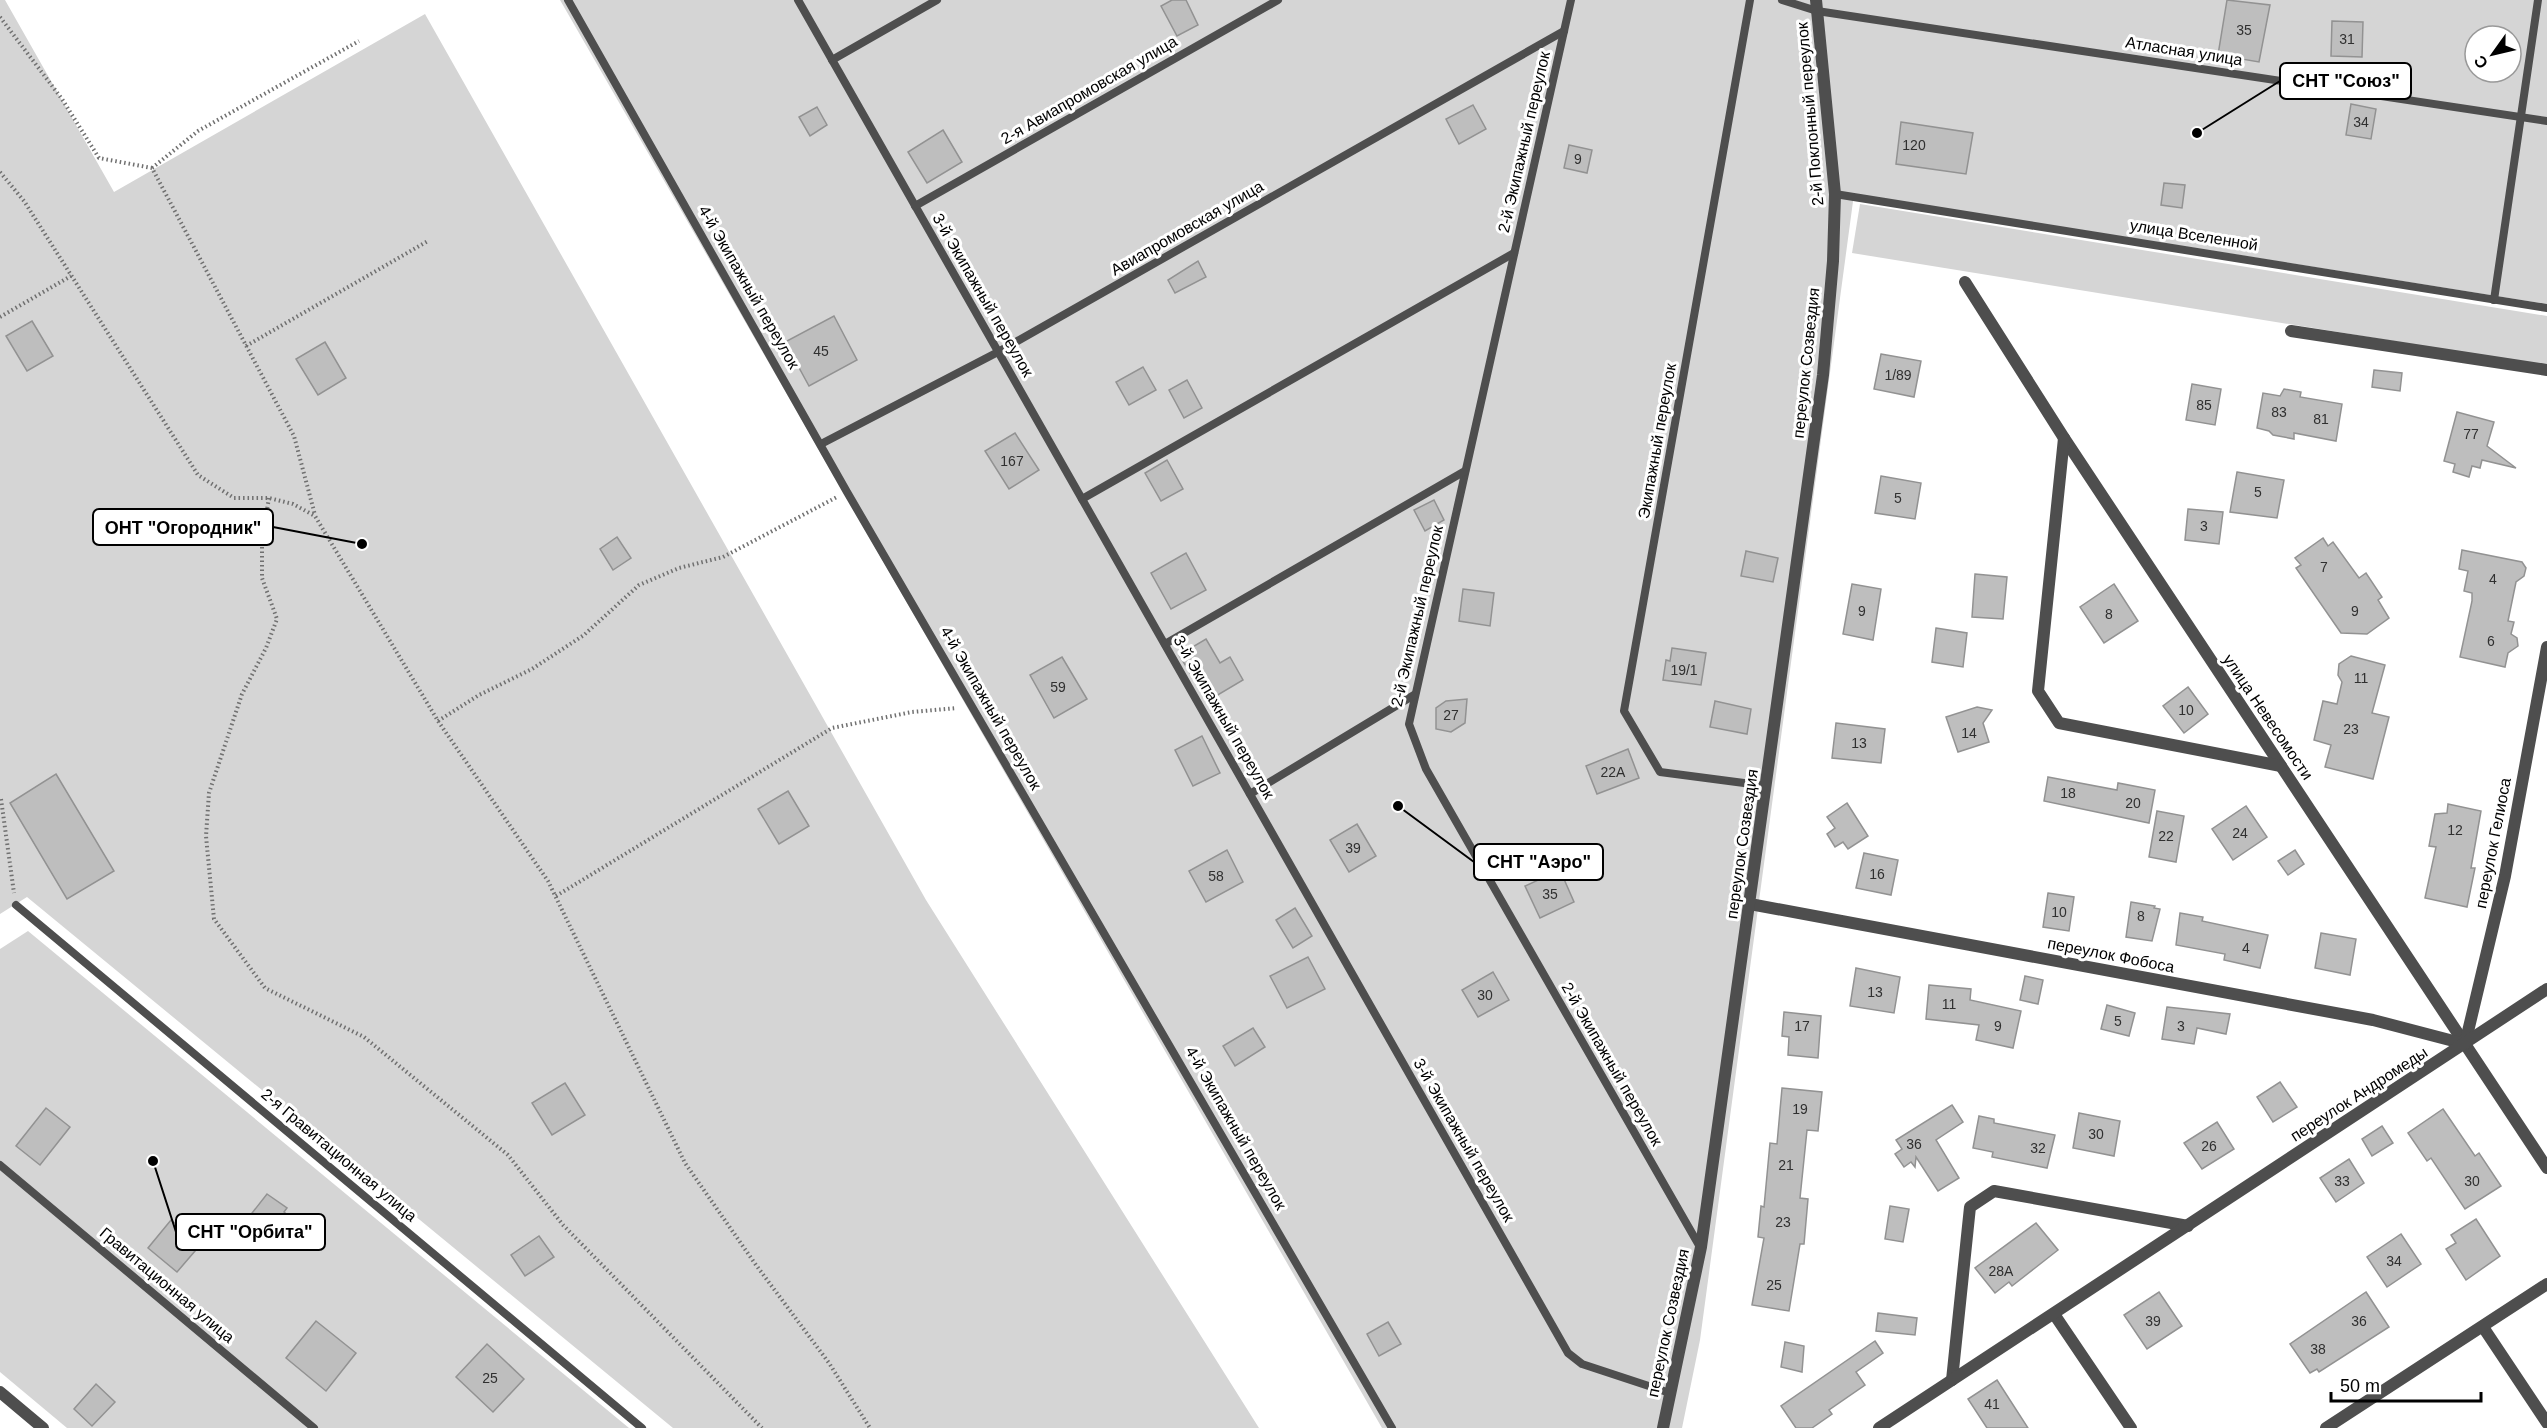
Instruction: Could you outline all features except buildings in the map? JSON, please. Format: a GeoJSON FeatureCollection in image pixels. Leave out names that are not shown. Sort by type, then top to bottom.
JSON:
{"type":"FeatureCollection","features":[{"type":"Feature","properties":{"kind":"street","name":"2-й Поклонный переулок"},"geometry":{"type":"LineString","coordinates":[[1817,6],[1835,194],[1833,261]]}},
{"type":"Feature","properties":{"kind":"street","name":"переулок Созвездия"},"geometry":{"type":"LineString","coordinates":[[1663,1428],[1701,1247],[1823,375],[1833,261]]}},
{"type":"Feature","properties":{"kind":"street","name":"улица Невесомости"},"geometry":{"type":"LineString","coordinates":[[1965,282],[2064,438],[2547,1168]]}},
{"type":"Feature","properties":{"kind":"street"},"geometry":{"type":"LineString","coordinates":[[2291,331],[2547,370]]}},
{"type":"Feature","properties":{"kind":"street"},"geometry":{"type":"LineString","coordinates":[[2064,438],[2038,691],[2059,723],[2281,766]]}},
{"type":"Feature","properties":{"kind":"street","name":"переулок Гелиоса"},"geometry":{"type":"LineString","coordinates":[[2465,1044],[2505,876],[2547,647]]}},
{"type":"Feature","properties":{"kind":"street","name":"переулок Фобоса"},"geometry":{"type":"LineString","coordinates":[[1750,904],[2373,1020],[2465,1044]]}},
{"type":"Feature","properties":{"kind":"street","name":"переулок Андромеды"},"geometry":{"type":"LineString","coordinates":[[1879,1428],[2547,990]]}},
{"type":"Feature","properties":{"kind":"street"},"geometry":{"type":"LineString","coordinates":[[1952,1380],[1970,1207],[1994,1191],[2188,1226]]}},
{"type":"Feature","properties":{"kind":"street"},"geometry":{"type":"LineString","coordinates":[[2326,1428],[2547,1284]]}},
{"type":"Feature","properties":{"kind":"street"},"geometry":{"type":"LineString","coordinates":[[2054,1314],[2131,1428]]}},
{"type":"Feature","properties":{"kind":"street"},"geometry":{"type":"LineString","coordinates":[[2483,1327],[2547,1424]]}},
{"type":"Feature","properties":{"kind":"street"},"geometry":{"type":"LineString","coordinates":[[0,1392],[43,1428]]}},
{"type":"Feature","properties":{"kind":"lane","name":"4-й Экипажный переулок"},"geometry":{"type":"LineString","coordinates":[[568,0],[847,492],[1392,1428]]}},
{"type":"Feature","properties":{"kind":"lane","name":"3-й Экипажный переулок"},"geometry":{"type":"LineString","coordinates":[[798,0],[1568,1353],[1582,1364],[1670,1393]]}},
{"type":"Feature","properties":{"kind":"lane"},"geometry":{"type":"LineString","coordinates":[[832,60],[937,0]]}},
{"type":"Feature","properties":{"kind":"lane","name":"2-я Авиапромовская улица"},"geometry":{"type":"LineString","coordinates":[[915,206],[1278,0]]}},
{"type":"Feature","properties":{"kind":"lane","name":"2-й Экипажный переулок"},"geometry":{"type":"LineString","coordinates":[[1571,0],[1408,724],[1425,769],[1701,1247]]}},
{"type":"Feature","properties":{"kind":"lane","name":"Экипажный переулок"},"geometry":{"type":"LineString","coordinates":[[1750,0],[1624,711],[1660,772],[1767,786]]}},
{"type":"Feature","properties":{"kind":"lane","name":"Атласная улица"},"geometry":{"type":"LineString","coordinates":[[1782,0],[2547,121]]}},
{"type":"Feature","properties":{"kind":"lane"},"geometry":{"type":"LineString","coordinates":[[2494,300],[2538,0]]}},
{"type":"Feature","properties":{"kind":"lane","name":"Авиапромовская улица"},"geometry":{"type":"LineString","coordinates":[[821,444],[998,352],[1564,31]]}},
{"type":"Feature","properties":{"kind":"lane","name":"улица Вселенной"},"geometry":{"type":"LineString","coordinates":[[1835,194],[2547,308]]}},
{"type":"Feature","properties":{"kind":"lane"},"geometry":{"type":"LineString","coordinates":[[1082,499],[1514,254]]}},
{"type":"Feature","properties":{"kind":"lane"},"geometry":{"type":"LineString","coordinates":[[1165,644],[1465,471]]}},
{"type":"Feature","properties":{"kind":"lane"},"geometry":{"type":"LineString","coordinates":[[1250,794],[1414,695]]}},
{"type":"Feature","properties":{"kind":"lane","name":"2-я Гравитационная улица"},"geometry":{"type":"LineString","coordinates":[[16,905],[642,1428]]}},
{"type":"Feature","properties":{"kind":"lane","name":"Гравитационная улица"},"geometry":{"type":"LineString","coordinates":[[0,1165],[314,1428]]}},
{"type":"Feature","properties":{"kind":"path"},"geometry":{"type":"LineString","coordinates":[[0,16],[62,99],[99,158],[152,168],[198,131],[359,41]]}},
{"type":"Feature","properties":{"kind":"path"},"geometry":{"type":"LineString","coordinates":[[152,168],[294,436],[315,516],[438,721],[556,896],[685,1163],[756,1265],[829,1363],[870,1428]]}},
{"type":"Feature","properties":{"kind":"path"},"geometry":{"type":"LineString","coordinates":[[0,172],[24,201],[198,475],[234,498],[269,498],[293,504],[315,516]]}},
{"type":"Feature","properties":{"kind":"path"},"geometry":{"type":"LineString","coordinates":[[246,346],[428,241]]}},
{"type":"Feature","properties":{"kind":"path"},"geometry":{"type":"LineString","coordinates":[[0,318],[71,276]]}},
{"type":"Feature","properties":{"kind":"path"},"geometry":{"type":"LineString","coordinates":[[438,721],[479,695],[532,669],[584,635],[639,585],[679,568],[723,557],[847,492]]}},
{"type":"Feature","properties":{"kind":"path"},"geometry":{"type":"LineString","coordinates":[[269,498],[262,539],[262,578],[277,619],[267,648],[242,694],[208,793],[206,836],[214,918],[266,988],[364,1037],[508,1155],[563,1225],[762,1428]]}},
{"type":"Feature","properties":{"kind":"path"},"geometry":{"type":"LineString","coordinates":[[556,896],[832,728],[912,712],[973,707]]}},
{"type":"Feature","properties":{"kind":"path"},"geometry":{"type":"LineString","coordinates":[[1,799],[16,905]]}},
{"type":"Feature","properties":{"kind":"shaded area"},"geometry":{"type":"Polygon","coordinates":[[[0,0],[5,0],[114,192],[425,14],[926,900],[1259,1428],[673,1428],[27,897],[0,914],[0,0]]]}},
{"type":"Feature","properties":{"kind":"shaded area"},"geometry":{"type":"Polygon","coordinates":[[[560,0],[2547,0],[2547,304],[1854,194],[1700,1340],[1682,1428],[1382,1428],[560,0]]]}},
{"type":"Feature","properties":{"kind":"shaded area"},"geometry":{"type":"Polygon","coordinates":[[[1860,204],[2547,316],[2547,366],[1852,253],[1860,204]]]}},
{"type":"Feature","properties":{"kind":"shaded area"},"geometry":{"type":"Polygon","coordinates":[[[28,931],[629,1428],[67,1428],[0,1372],[0,949],[28,931]]]}},
{"type":"Feature","properties":{"kind":"place","name":"СНТ \"Союз\""},"geometry":{"type":"Point","coordinates":[2197,133]}},
{"type":"Feature","properties":{"kind":"place","name":"ОНТ \"Огородник\""},"geometry":{"type":"Point","coordinates":[362,544]}},
{"type":"Feature","properties":{"kind":"place","name":"СНТ \"Аэро\""},"geometry":{"type":"Point","coordinates":[1398,806]}},
{"type":"Feature","properties":{"kind":"place","name":"СНТ \"Орбита\""},"geometry":{"type":"Point","coordinates":[153,1161]}}]}
